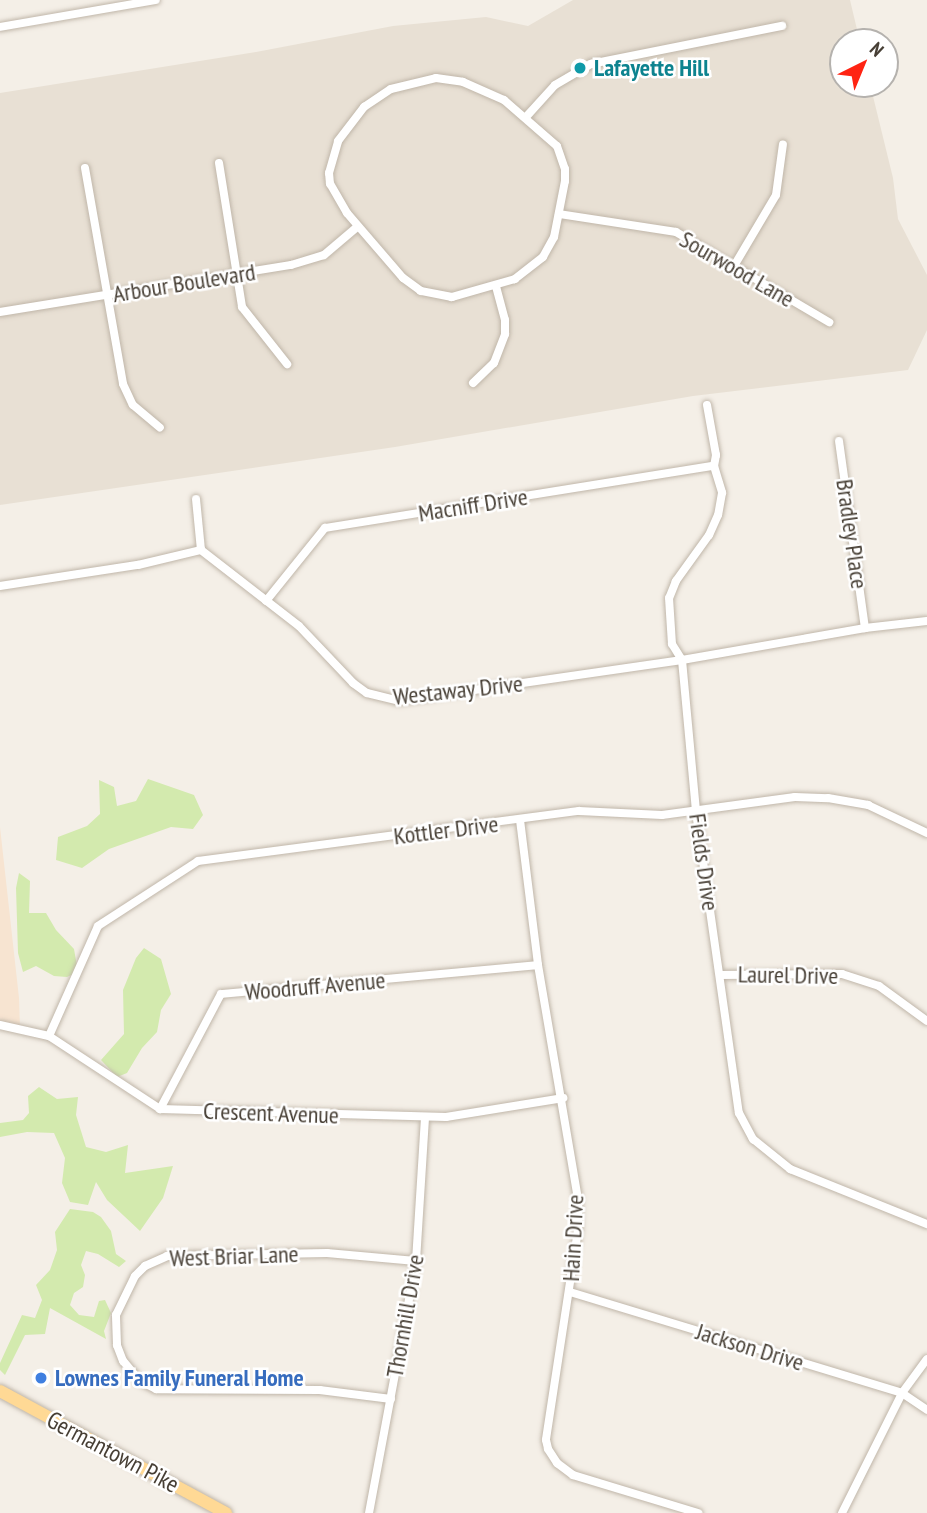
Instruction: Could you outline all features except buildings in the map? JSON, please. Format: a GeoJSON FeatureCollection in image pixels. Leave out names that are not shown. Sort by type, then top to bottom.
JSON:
{"type":"FeatureCollection","features":[{"type":"Feature","properties":{"kind":"main road","name":"Germantown Pike"},"geometry":{"type":"LineString","coordinates":[[0,1391],[226,1513]]}},
{"type":"Feature","properties":{"kind":"street"},"geometry":{"type":"LineString","coordinates":[[0,27],[156,0]]}},
{"type":"Feature","properties":{"kind":"street"},"geometry":{"type":"LineString","coordinates":[[526,117],[565,77],[591,64],[782,26]]}},
{"type":"Feature","properties":{"kind":"street"},"geometry":{"type":"LineString","coordinates":[[450,79],[491,93],[526,117],[556,146],[562,156],[565,181],[559,214],[550,247],[535,267],[496,286],[452,297],[421,291],[403,278],[358,228],[330,184],[330,163],[338,141],[352,118],[377,97],[407,83],[450,79]]}},
{"type":"Feature","properties":{"kind":"street"},"geometry":{"type":"LineString","coordinates":[[734,266],[776,195],[783,144]]}},
{"type":"Feature","properties":{"kind":"street"},"geometry":{"type":"LineString","coordinates":[[219,163],[238,294],[246,314],[287,364]]}},
{"type":"Feature","properties":{"kind":"street"},"geometry":{"type":"LineString","coordinates":[[85,168],[126,392],[139,411],[160,428]]}},
{"type":"Feature","properties":{"kind":"street","name":"Sourwood Lane"},"geometry":{"type":"LineString","coordinates":[[559,214],[669,230],[829,321]]}},
{"type":"Feature","properties":{"kind":"street","name":"Arbour Boulevard"},"geometry":{"type":"LineString","coordinates":[[0,312],[236,276],[310,261],[333,249],[358,228]]}},
{"type":"Feature","properties":{"kind":"street"},"geometry":{"type":"LineString","coordinates":[[473,383],[494,363],[505,334],[505,320],[496,286]]}},
{"type":"Feature","properties":{"kind":"street","name":"Fields Drive"},"geometry":{"type":"LineString","coordinates":[[707,405],[716,455],[714,466],[722,493],[718,515],[709,534],[676,581],[669,598],[672,644],[682,660],[696,811],[739,1113],[753,1139],[790,1169],[927,1224]]}},
{"type":"Feature","properties":{"kind":"street","name":"Bradley Place"},"geometry":{"type":"LineString","coordinates":[[839,441],[865,628]]}},
{"type":"Feature","properties":{"kind":"street","name":"Macniff Drive"},"geometry":{"type":"LineString","coordinates":[[266,601],[325,528],[714,466]]}},
{"type":"Feature","properties":{"kind":"street"},"geometry":{"type":"LineString","coordinates":[[0,586],[138,565],[201,550],[195,499]]}},
{"type":"Feature","properties":{"kind":"street","name":"Westaway Drive"},"geometry":{"type":"LineString","coordinates":[[201,550],[299,626],[353,683],[385,699],[398,701],[682,660],[865,628],[927,621]]}},
{"type":"Feature","properties":{"kind":"street","name":"Kottler Drive"},"geometry":{"type":"LineString","coordinates":[[49,1036],[98,926],[198,861],[579,811],[662,815],[795,797],[828,798],[868,805],[927,833]]}},
{"type":"Feature","properties":{"kind":"street","name":"Hain Drive"},"geometry":{"type":"LineString","coordinates":[[520,820],[538,965],[563,1098],[578,1199],[578,1230],[570,1292],[546,1440],[552,1457],[573,1475],[698,1513]]}},
{"type":"Feature","properties":{"kind":"street","name":"Woodruff Avenue"},"geometry":{"type":"LineString","coordinates":[[160,1109],[221,994],[538,965]]}},
{"type":"Feature","properties":{"kind":"street","name":"Laurel Drive"},"geometry":{"type":"LineString","coordinates":[[720,975],[842,974],[879,986],[927,1021]]}},
{"type":"Feature","properties":{"kind":"street"},"geometry":{"type":"LineString","coordinates":[[0,1025],[49,1036],[160,1109]]}},
{"type":"Feature","properties":{"kind":"street","name":"Crescent Avenue"},"geometry":{"type":"LineString","coordinates":[[160,1109],[446,1117],[563,1098]]}},
{"type":"Feature","properties":{"kind":"street","name":"Thornhill Drive"},"geometry":{"type":"LineString","coordinates":[[369,1513],[416,1261],[425,1117]]}},
{"type":"Feature","properties":{"kind":"street","name":"West Briar Lane"},"geometry":{"type":"LineString","coordinates":[[391,1399],[320,1390],[156,1390],[140,1381],[122,1361],[117,1345],[116,1315],[135,1276],[145,1266],[167,1256],[327,1253],[416,1261]]}},
{"type":"Feature","properties":{"kind":"street","name":"Jackson Drive"},"geometry":{"type":"LineString","coordinates":[[570,1292],[902,1393],[927,1409]]}},
{"type":"Feature","properties":{"kind":"street"},"geometry":{"type":"LineString","coordinates":[[842,1513],[902,1393],[927,1359]]}},
{"type":"Feature","properties":{"kind":"shaded area"},"geometry":{"type":"Polygon","coordinates":[[[573,0],[850,0],[857,28],[829,28],[829,98],[873,98],[893,178],[898,219],[927,275],[927,330],[908,370],[693,396],[395,447],[0,505],[0,93],[256,52],[393,26],[486,17],[528,26],[573,0]]]}},
{"type":"Feature","properties":{"kind":"shaded area"},"geometry":{"type":"Polygon","coordinates":[[[0,827],[19,998],[20,1028],[0,1025],[0,827]]]}},
{"type":"Feature","properties":{"kind":"green space"},"geometry":{"type":"Polygon","coordinates":[[[148,779],[194,795],[203,815],[193,829],[171,827],[109,849],[82,868],[56,860],[58,837],[87,826],[100,814],[99,780],[114,787],[117,806],[136,801],[148,779]]]}},
{"type":"Feature","properties":{"kind":"green space"},"geometry":{"type":"Polygon","coordinates":[[[19,873],[30,881],[29,913],[46,913],[56,930],[74,949],[78,972],[67,977],[54,976],[36,966],[23,972],[18,953],[16,888],[19,873]]]}},
{"type":"Feature","properties":{"kind":"green space"},"geometry":{"type":"Polygon","coordinates":[[[144,948],[161,959],[171,994],[161,1010],[157,1032],[142,1048],[127,1073],[117,1077],[101,1060],[124,1034],[123,990],[136,958],[144,948]]]}},
{"type":"Feature","properties":{"kind":"green space"},"geometry":{"type":"Polygon","coordinates":[[[39,1087],[57,1099],[78,1097],[76,1115],[86,1147],[106,1152],[128,1145],[125,1173],[173,1166],[163,1198],[140,1231],[107,1200],[96,1182],[88,1205],[70,1202],[62,1183],[65,1158],[54,1133],[27,1132],[0,1137],[0,1123],[23,1120],[29,1113],[28,1096],[39,1087]]]}},
{"type":"Feature","properties":{"kind":"green space"},"geometry":{"type":"Polygon","coordinates":[[[70,1209],[93,1212],[101,1217],[111,1231],[116,1254],[126,1261],[119,1267],[98,1254],[86,1251],[81,1265],[85,1275],[83,1287],[74,1293],[70,1305],[79,1315],[94,1317],[99,1301],[105,1300],[111,1313],[104,1331],[106,1339],[50,1308],[45,1334],[25,1335],[5,1375],[0,1370],[0,1363],[22,1315],[35,1318],[42,1300],[36,1285],[50,1270],[57,1250],[55,1232],[70,1209]]]}},
{"type":"Feature","properties":{"kind":"place","name":"Lafayette Hill"},"geometry":{"type":"Point","coordinates":[580,68]}},
{"type":"Feature","properties":{"kind":"place","name":"Lownes Family Funeral Home"},"geometry":{"type":"Point","coordinates":[41,1378]}}]}
